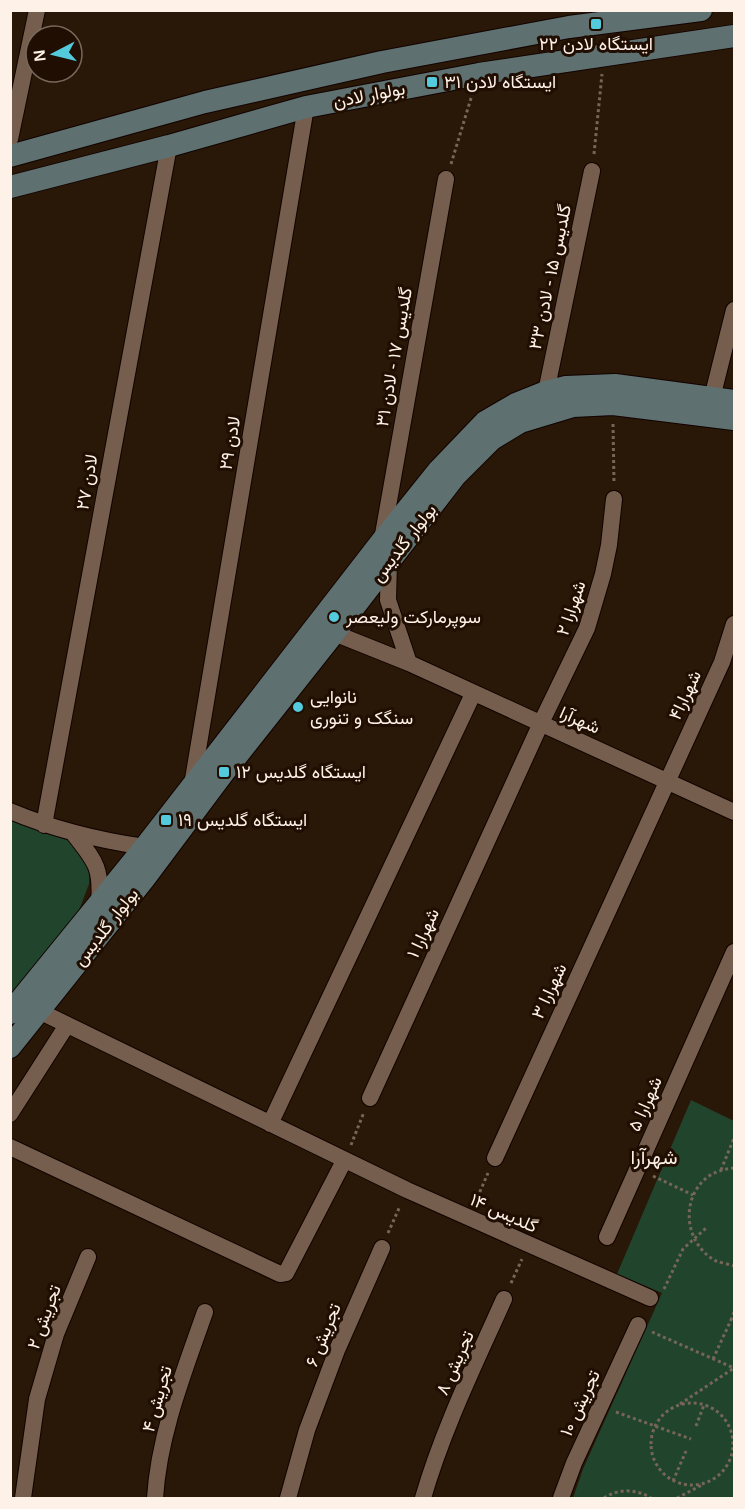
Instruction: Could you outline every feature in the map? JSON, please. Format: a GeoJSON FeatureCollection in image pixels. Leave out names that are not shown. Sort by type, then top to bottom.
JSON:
{"type":"FeatureCollection","features":[{"type":"Feature","properties":{"kind":"street"},"geometry":{"type":"LineString","coordinates":[[10,139],[37,10]]}},
{"type":"Feature","properties":{"kind":"street","name":"بولوار لادن"},"geometry":{"type":"LineString","coordinates":[[10,156],[205,102],[382,62],[569,27],[701,10]]}},
{"type":"Feature","properties":{"kind":"street","name":"بولوار لادن"},"geometry":{"type":"LineString","coordinates":[[10,187],[169,146],[306,107],[479,74],[735,36]]}},
{"type":"Feature","properties":{"kind":"street","name":"لادن ۲۹"},"geometry":{"type":"LineString","coordinates":[[192,786],[306,107]]}},
{"type":"Feature","properties":{"kind":"street","name":"لادن ۲۷"},"geometry":{"type":"LineString","coordinates":[[44,825],[169,146]]}},
{"type":"Feature","properties":{"kind":"street","name":"گلدیس ۱۵ - لادن ۳۳"},"geometry":{"type":"LineString","coordinates":[[546,392],[592,171]]}},
{"type":"Feature","properties":{"kind":"street","name":"گلدیس ۱۷ - لادن ۳۱"},"geometry":{"type":"LineString","coordinates":[[409,663],[388,600],[385,552],[446,179]]}},
{"type":"Feature","properties":{"kind":"street"},"geometry":{"type":"LineString","coordinates":[[712,398],[735,310]]}},
{"type":"Feature","properties":{"kind":"street","name":"بولوار گلدیس"},"geometry":{"type":"LineString","coordinates":[[10,1047],[144,879],[224,772],[327,628],[385,552],[439,470],[485,422],[516,404],[566,387],[615,385],[735,401]]}},
{"type":"Feature","properties":{"kind":"street","name":"بولوار گلدیس"},"geometry":{"type":"LineString","coordinates":[[385,552],[492,439],[520,422],[573,406],[613,404],[735,419]]}},
{"type":"Feature","properties":{"kind":"street","name":"شهرارا ۲"},"geometry":{"type":"LineString","coordinates":[[541,723],[587,628],[607,555],[614,499]]}},
{"type":"Feature","properties":{"kind":"street","name":"شهرارا۴"},"geometry":{"type":"LineString","coordinates":[[667,781],[722,662],[735,624]]}},
{"type":"Feature","properties":{"kind":"street","name":"بولوار گلدیس"},"geometry":{"type":"LineString","coordinates":[[10,1013],[192,786],[327,628]]}},
{"type":"Feature","properties":{"kind":"street","name":"شهرآرا"},"geometry":{"type":"LineString","coordinates":[[327,628],[409,663],[735,812]]}},
{"type":"Feature","properties":{"kind":"street"},"geometry":{"type":"LineString","coordinates":[[270,1124],[473,694]]}},
{"type":"Feature","properties":{"kind":"street","name":"شهرارا ۱"},"geometry":{"type":"LineString","coordinates":[[370,1098],[541,723]]}},
{"type":"Feature","properties":{"kind":"street","name":"شهرارا ۳"},"geometry":{"type":"LineString","coordinates":[[495,1158],[667,781]]}},
{"type":"Feature","properties":{"kind":"street"},"geometry":{"type":"LineString","coordinates":[[10,811],[73,834],[145,847]]}},
{"type":"Feature","properties":{"kind":"street"},"geometry":{"type":"LineString","coordinates":[[73,834],[96,862],[101,884],[99,904]]}},
{"type":"Feature","properties":{"kind":"street","name":"شهرارا ۵"},"geometry":{"type":"LineString","coordinates":[[607,1237],[735,952]]}},
{"type":"Feature","properties":{"kind":"street","name":"گلدیس ۱۴"},"geometry":{"type":"LineString","coordinates":[[39,1011],[344,1161],[469,1219],[650,1298]]}},
{"type":"Feature","properties":{"kind":"street"},"geometry":{"type":"LineString","coordinates":[[10,1114],[67,1025]]}},
{"type":"Feature","properties":{"kind":"street"},"geometry":{"type":"LineString","coordinates":[[10,1147],[280,1274],[286,1272],[344,1161]]}},
{"type":"Feature","properties":{"kind":"street","name":"تجریش ۶"},"geometry":{"type":"LineString","coordinates":[[288,1498],[310,1420],[337,1350],[382,1248]]}},
{"type":"Feature","properties":{"kind":"street","name":"تجریش ۲"},"geometry":{"type":"LineString","coordinates":[[23,1498],[37,1399],[56,1335],[88,1257]]}},
{"type":"Feature","properties":{"kind":"street","name":"تجریش ۸"},"geometry":{"type":"LineString","coordinates":[[423,1498],[431,1470],[461,1395],[504,1299]]}},
{"type":"Feature","properties":{"kind":"street","name":"تجریش ۴"},"geometry":{"type":"LineString","coordinates":[[154,1498],[172,1404],[205,1312]]}},
{"type":"Feature","properties":{"kind":"street","name":"تجریش ۱۰"},"geometry":{"type":"LineString","coordinates":[[561,1498],[574,1462],[638,1325]]}},
{"type":"Feature","properties":{"kind":"path"},"geometry":{"type":"LineString","coordinates":[[592,171],[604,54]]}},
{"type":"Feature","properties":{"kind":"path"},"geometry":{"type":"LineString","coordinates":[[446,179],[479,74]]}},
{"type":"Feature","properties":{"kind":"path"},"geometry":{"type":"LineString","coordinates":[[613,404],[614,499]]}},
{"type":"Feature","properties":{"kind":"path"},"geometry":{"type":"LineString","coordinates":[[344,1161],[370,1098]]}},
{"type":"Feature","properties":{"kind":"path"},"geometry":{"type":"LineString","coordinates":[[721,1170],[735,1138]]}},
{"type":"Feature","properties":{"kind":"path"},"geometry":{"type":"LineString","coordinates":[[469,1219],[495,1158]]}},
{"type":"Feature","properties":{"kind":"path"},"geometry":{"type":"LineString","coordinates":[[735,1168],[721,1170],[705,1179],[693,1195],[688,1214],[691,1233],[701,1249],[717,1261],[735,1266]]}},
{"type":"Feature","properties":{"kind":"path"},"geometry":{"type":"LineString","coordinates":[[637,1170],[693,1195]]}},
{"type":"Feature","properties":{"kind":"path"},"geometry":{"type":"LineString","coordinates":[[382,1248],[407,1190]]}},
{"type":"Feature","properties":{"kind":"path"},"geometry":{"type":"LineString","coordinates":[[650,1298],[662,1293],[683,1249],[706,1228]]}},
{"type":"Feature","properties":{"kind":"path"},"geometry":{"type":"LineString","coordinates":[[504,1299],[528,1245]]}},
{"type":"Feature","properties":{"kind":"path"},"geometry":{"type":"LineString","coordinates":[[713,1359],[733,1321],[735,1312]]}},
{"type":"Feature","properties":{"kind":"path"},"geometry":{"type":"LineString","coordinates":[[638,1325],[734,1368]]}},
{"type":"Feature","properties":{"kind":"path"},"geometry":{"type":"LineString","coordinates":[[705,1484],[689,1486],[673,1481],[660,1471],[653,1457],[651,1441],[655,1425],[666,1413],[734,1368]]}},
{"type":"Feature","properties":{"kind":"path"},"geometry":{"type":"LineString","coordinates":[[677,1498],[719,1476],[729,1463],[734,1448],[732,1432],[724,1418],[711,1407],[696,1403],[680,1405]]}},
{"type":"Feature","properties":{"kind":"path"},"geometry":{"type":"LineString","coordinates":[[696,1426],[704,1405]]}},
{"type":"Feature","properties":{"kind":"path"},"geometry":{"type":"LineString","coordinates":[[600,1406],[691,1439]]}},
{"type":"Feature","properties":{"kind":"path"},"geometry":{"type":"LineString","coordinates":[[673,1481],[686,1451]]}},
{"type":"Feature","properties":{"kind":"path"},"geometry":{"type":"LineString","coordinates":[[604,1498],[621,1491],[636,1491],[651,1498]]}},
{"type":"Feature","properties":{"kind":"green space"},"geometry":{"type":"Polygon","coordinates":[[[11,820],[75,843],[90,860],[89,884],[79,910],[11,995],[11,820]]]}},
{"type":"Feature","properties":{"kind":"green space"},"geometry":{"type":"Polygon","coordinates":[[[691,1100],[734,1121],[734,1498],[573,1498],[583,1469],[662,1293],[617,1274],[691,1100]]]}},
{"type":"Feature","properties":{"kind":"place","name":"ایستگاه لادن ۲۲"},"geometry":{"type":"Point","coordinates":[596,24]}},
{"type":"Feature","properties":{"kind":"place","name":"ایستگاه لادن ۳۱"},"geometry":{"type":"Point","coordinates":[432,82]}},
{"type":"Feature","properties":{"kind":"place","name":"سوپرمارکت ولیعصر"},"geometry":{"type":"Point","coordinates":[334,617]}},
{"type":"Feature","properties":{"kind":"place","name":"نانوایی سنگک و تنوری"},"geometry":{"type":"Point","coordinates":[298,707]}},
{"type":"Feature","properties":{"kind":"place","name":"ایستگاه گلدیس ۱۲"},"geometry":{"type":"Point","coordinates":[224,772]}},
{"type":"Feature","properties":{"kind":"place","name":"ایستگاه گلدیس ۱۹"},"geometry":{"type":"Point","coordinates":[166,820]}},
{"type":"Feature","properties":{"kind":"district","name":"شهرآرا"},"geometry":{"type":"Point","coordinates":[654,1157]}}]}
